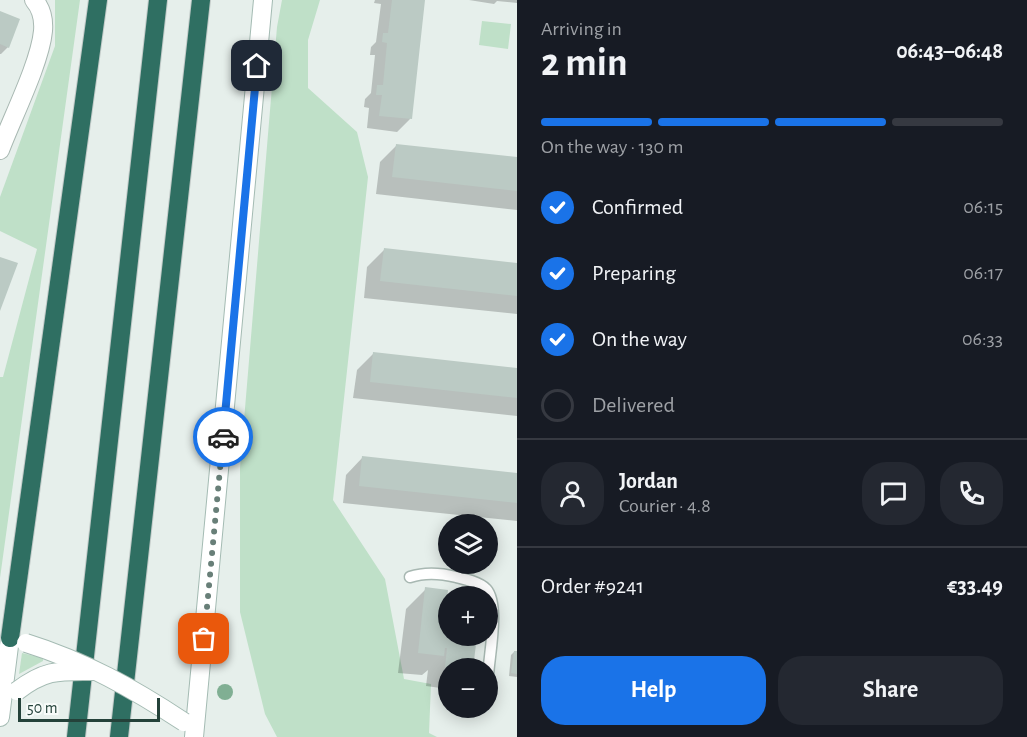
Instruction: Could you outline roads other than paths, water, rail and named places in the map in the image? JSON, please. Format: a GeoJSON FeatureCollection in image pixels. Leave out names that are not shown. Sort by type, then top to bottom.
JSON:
{"type":"FeatureCollection","features":[{"type":"Feature","properties":{"kind":"highway"},"geometry":{"type":"LineString","coordinates":[[12,639],[98,0]]}},
{"type":"Feature","properties":{"kind":"highway"},"geometry":{"type":"LineString","coordinates":[[76,737],[158,0]]}},
{"type":"Feature","properties":{"kind":"highway"},"geometry":{"type":"LineString","coordinates":[[119,737],[201,0]]}},
{"type":"Feature","properties":{"kind":"main road"},"geometry":{"type":"LineString","coordinates":[[0,150],[38,51],[43,30],[42,16],[34,0]]}},
{"type":"Feature","properties":{"kind":"main road"},"geometry":{"type":"LineString","coordinates":[[194,732],[263,0]]}},
{"type":"Feature","properties":{"kind":"main road"},"geometry":{"type":"LineString","coordinates":[[0,718],[12,639],[65,655],[99,671],[135,690],[194,732]]}},
{"type":"Feature","properties":{"kind":"main road"},"geometry":{"type":"LineString","coordinates":[[0,718],[17,691],[36,677],[58,671],[99,671]]}},
{"type":"Feature","properties":{"kind":"lane"},"geometry":{"type":"LineString","coordinates":[[410,577],[423,573],[448,575],[468,579],[485,588],[492,598],[489,658]]}}]}
